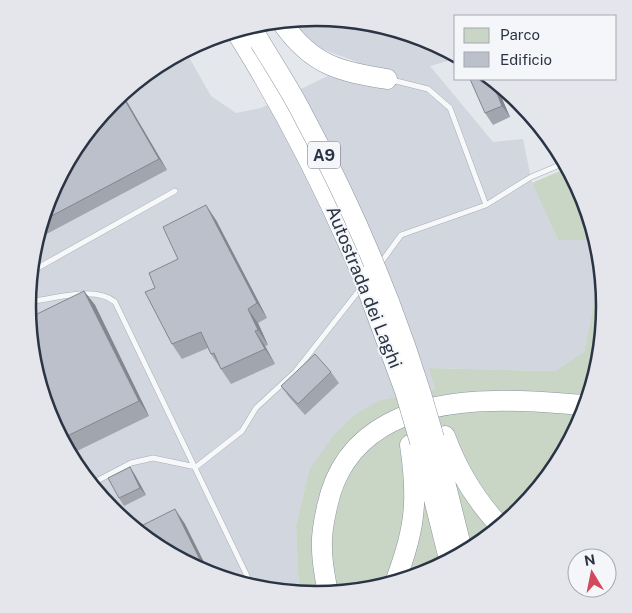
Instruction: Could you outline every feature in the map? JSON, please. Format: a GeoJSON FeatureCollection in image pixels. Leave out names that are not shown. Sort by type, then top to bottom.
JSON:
{"type":"FeatureCollection","features":[{"type":"Feature","properties":{"kind":"highway"},"geometry":{"type":"LineString","coordinates":[[286,28],[304,50],[324,64],[387,79]]}},
{"type":"Feature","properties":{"kind":"highway","name":"Autostrada dei Laghi"},"geometry":{"type":"LineString","coordinates":[[249,38],[304,116],[334,175],[371,276],[420,387],[427,440],[448,553]]}},
{"type":"Feature","properties":{"kind":"highway"},"geometry":{"type":"LineString","coordinates":[[327,586],[322,546],[328,501],[334,482],[345,461],[359,445],[375,432],[394,420],[417,411],[443,406],[495,401],[578,405]]}},
{"type":"Feature","properties":{"kind":"highway"},"geometry":{"type":"LineString","coordinates":[[398,574],[405,556],[414,504],[414,472],[427,440],[451,452],[472,491],[495,522]]}},
{"type":"Feature","properties":{"kind":"highway","name":"Autostrada dei Laghi"},"geometry":{"type":"LineString","coordinates":[[427,440],[461,546]]}},
{"type":"Feature","properties":{"kind":"lane"},"geometry":{"type":"LineString","coordinates":[[387,79],[428,89],[450,108],[486,206]]}},
{"type":"Feature","properties":{"kind":"lane"},"geometry":{"type":"LineString","coordinates":[[97,480],[131,463],[153,458],[196,467],[242,431],[256,408],[295,372],[401,235],[486,206],[531,176],[559,165]]}},
{"type":"Feature","properties":{"kind":"lane"},"geometry":{"type":"LineString","coordinates":[[38,268],[174,191]]}},
{"type":"Feature","properties":{"kind":"lane"},"geometry":{"type":"LineString","coordinates":[[36,301],[95,293],[108,296],[115,302],[248,578]]}},
{"type":"Feature","properties":{"kind":"shaded area"},"geometry":{"type":"Polygon","coordinates":[[[297,27],[334,27],[371,32],[406,41],[450,60],[430,66],[493,142],[523,139],[532,183],[558,240],[588,240],[596,293],[584,352],[555,371],[430,368],[435,389],[380,400],[309,470],[296,526],[299,586],[243,577],[192,558],[145,529],[105,491],[73,447],[51,397],[45,379],[38,343],[36,288],[45,234],[57,199],[73,166],[105,122],[131,96],[160,73],[189,57],[211,96],[236,113],[261,108],[357,62],[308,44],[297,27]]]}},
{"type":"Feature","properties":{"kind":"green space"},"geometry":{"type":"Polygon","coordinates":[[[561,171],[575,199],[588,240],[558,240],[532,183],[561,171]]]}},
{"type":"Feature","properties":{"kind":"green space"},"geometry":{"type":"Polygon","coordinates":[[[596,293],[596,325],[591,361],[575,414],[559,447],[538,477],[514,505],[487,529],[440,558],[406,572],[353,584],[316,587],[299,586],[296,526],[309,470],[333,436],[356,414],[380,400],[435,389],[429,368],[555,371],[584,352],[596,293]]]}},
{"type":"Feature","properties":{"kind":"building"},"geometry":{"type":"Polygon","coordinates":[[[470,80],[482,80],[496,92],[502,106],[485,113],[470,80]]]}},
{"type":"Feature","properties":{"kind":"building"},"geometry":{"type":"Polygon","coordinates":[[[126,101],[159,159],[51,216],[73,166],[105,122],[126,101]]]}},
{"type":"Feature","properties":{"kind":"building"},"geometry":{"type":"Polygon","coordinates":[[[206,205],[257,303],[248,309],[258,330],[255,331],[265,349],[221,369],[214,353],[211,354],[201,332],[172,344],[145,292],[155,288],[149,273],[178,259],[163,227],[206,205]]]}},
{"type":"Feature","properties":{"kind":"building"},"geometry":{"type":"Polygon","coordinates":[[[84,291],[139,401],[68,436],[57,414],[45,379],[38,343],[36,315],[84,291]]]}},
{"type":"Feature","properties":{"kind":"building"},"geometry":{"type":"Polygon","coordinates":[[[315,354],[331,372],[298,404],[281,386],[315,354]]]}},
{"type":"Feature","properties":{"kind":"building"},"geometry":{"type":"Polygon","coordinates":[[[130,467],[140,488],[119,498],[108,478],[130,467]]]}},
{"type":"Feature","properties":{"kind":"building"},"geometry":{"type":"Polygon","coordinates":[[[175,509],[201,562],[160,540],[141,526],[175,509]]]}}]}
